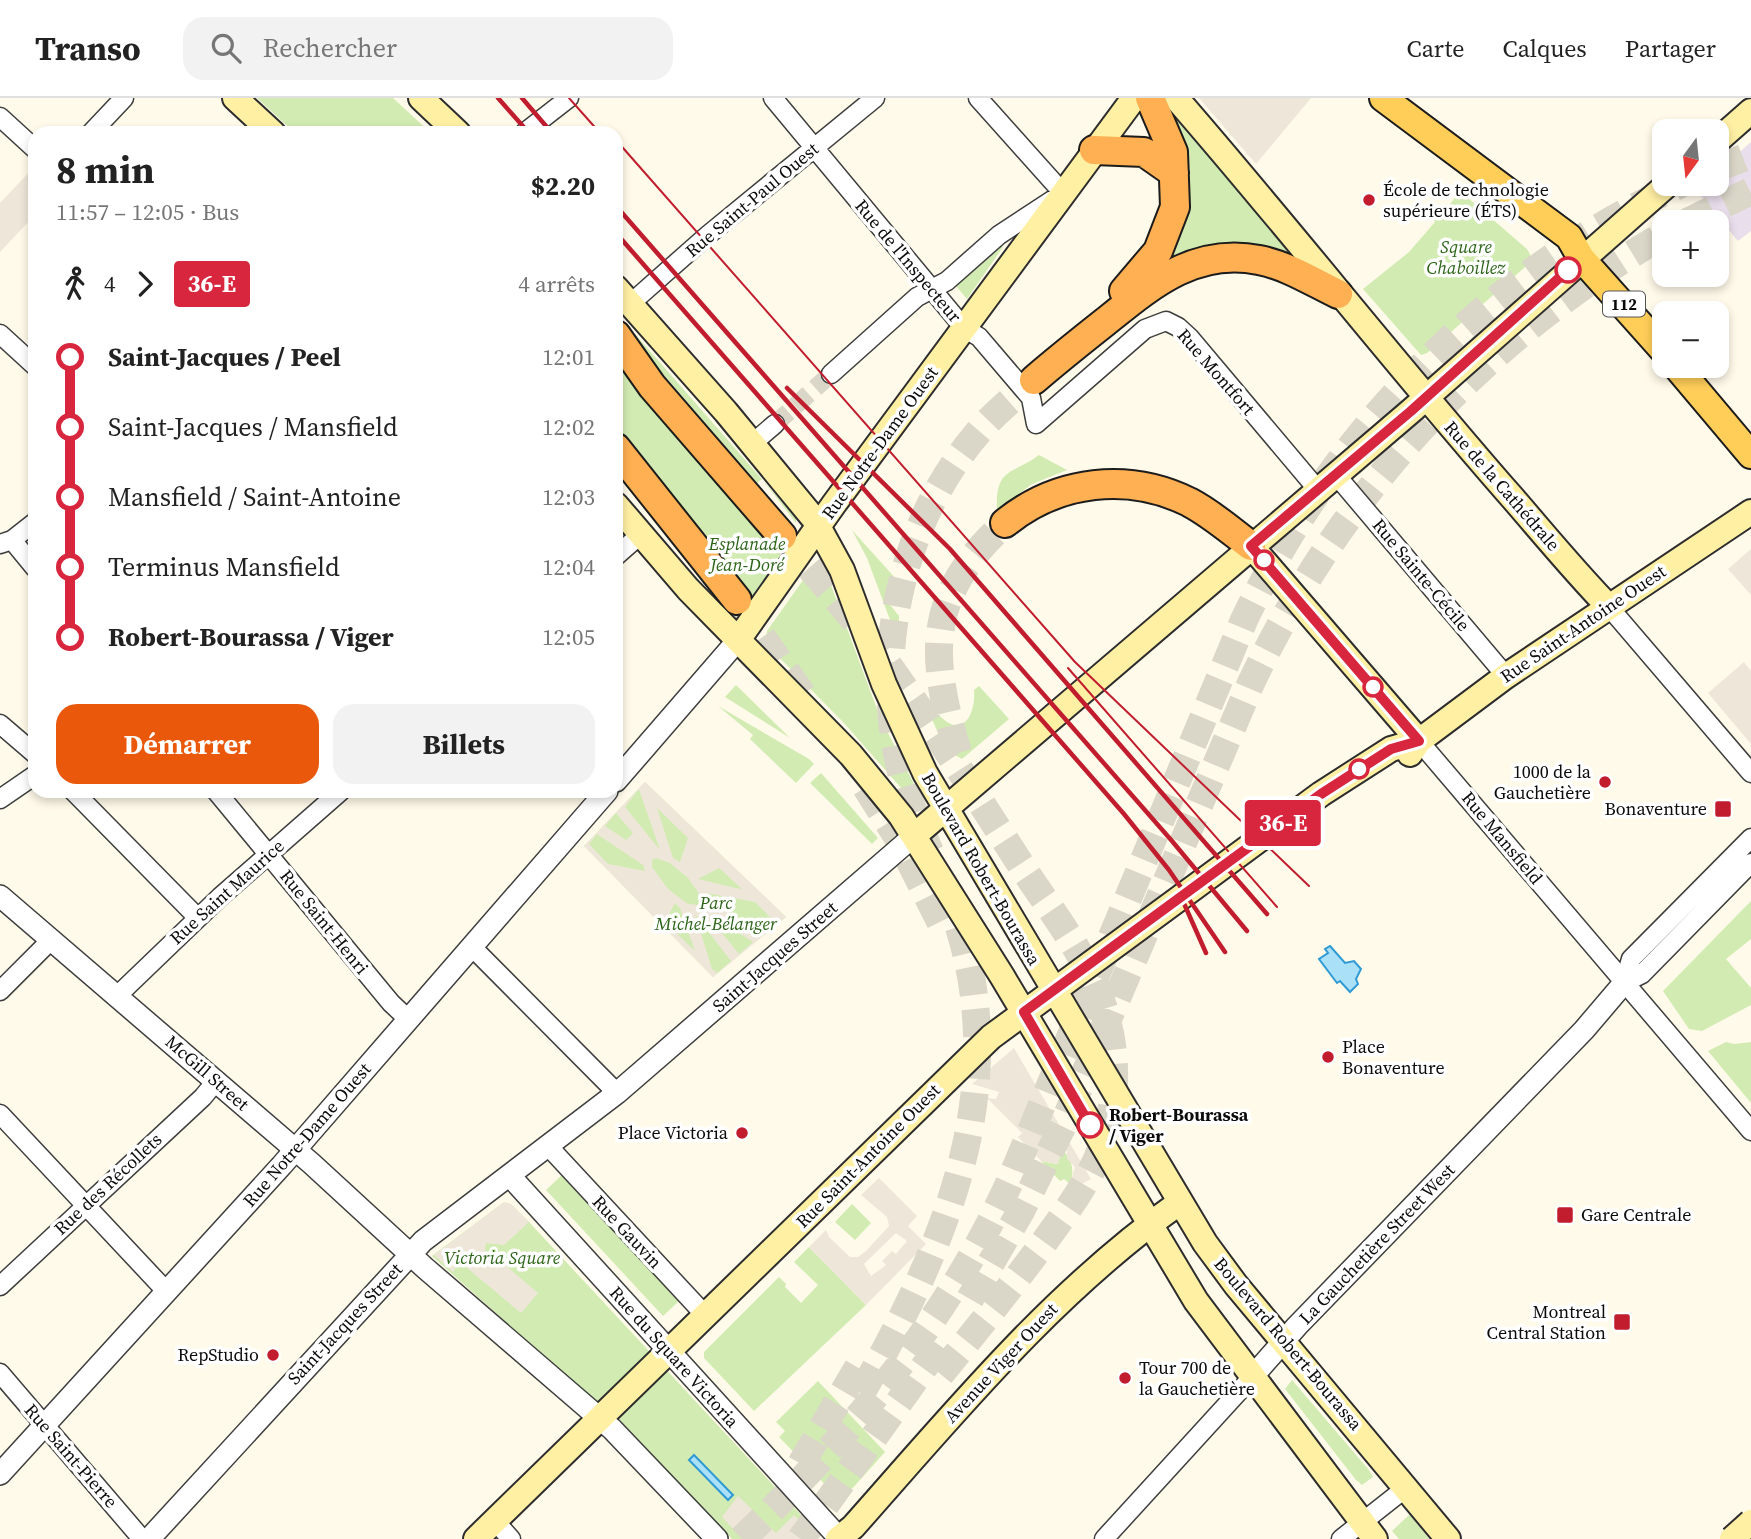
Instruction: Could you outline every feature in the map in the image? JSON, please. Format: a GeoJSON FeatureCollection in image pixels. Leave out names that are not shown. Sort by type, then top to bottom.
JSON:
{"type":"FeatureCollection","features":[{"type":"Feature","properties":{"kind":"highway"},"geometry":{"type":"LineString","coordinates":[[1150,98],[1173,152],[1174,214],[1158,251],[1135,280],[1044,371],[1167,274],[1206,260],[1235,257],[1262,260],[1338,294]]}},
{"type":"Feature","properties":{"kind":"highway"},"geometry":{"type":"LineString","coordinates":[[1094,150],[1144,152],[1174,173]]}},
{"type":"Feature","properties":{"kind":"highway"},"geometry":{"type":"LineString","coordinates":[[623,345],[652,386],[782,536]]}},
{"type":"Feature","properties":{"kind":"highway"},"geometry":{"type":"LineString","coordinates":[[623,457],[737,600]]}},
{"type":"Feature","properties":{"kind":"highway"},"geometry":{"type":"LineString","coordinates":[[1005,523],[1038,501],[1060,492],[1088,485],[1120,484],[1150,488],[1189,502],[1251,546]]}},
{"type":"Feature","properties":{"kind":"main road"},"geometry":{"type":"LineString","coordinates":[[235,98],[265,126]]}},
{"type":"Feature","properties":{"kind":"main road"},"geometry":{"type":"LineString","coordinates":[[421,98],[451,126]]}},
{"type":"Feature","properties":{"kind":"main road","name":"Rue Notre-Dame Ouest"},"geometry":{"type":"LineString","coordinates":[[738,640],[1134,98]]}},
{"type":"Feature","properties":{"kind":"main road","name":"Rue de la Cathédrale"},"geometry":{"type":"LineString","coordinates":[[1176,98],[1310,255],[1338,294],[1425,397],[1609,607]]}},
{"type":"Feature","properties":{"kind":"main road","name":"112"},"geometry":{"type":"LineString","coordinates":[[1383,98],[1509,195],[1532,224],[1556,245],[1581,258],[1652,338]]}},
{"type":"Feature","properties":{"kind":"main road"},"geometry":{"type":"LineString","coordinates":[[1729,130],[1751,111]]}},
{"type":"Feature","properties":{"kind":"main road"},"geometry":{"type":"LineString","coordinates":[[1581,258],[1654,196]]}},
{"type":"Feature","properties":{"kind":"main road","name":"Saint-Jacques Street"},"geometry":{"type":"LineString","coordinates":[[915,835],[1327,483],[1581,258]]}},
{"type":"Feature","properties":{"kind":"main road","name":"Boulevard Robert-Bourassa"},"geometry":{"type":"LineString","coordinates":[[623,296],[753,443],[793,491],[818,527],[852,593],[901,724],[946,809],[1179,1203],[1221,1265],[1448,1539]]}},
{"type":"Feature","properties":{"kind":"main road"},"geometry":{"type":"LineString","coordinates":[[1686,378],[1751,455]]}},
{"type":"Feature","properties":{"kind":"main road","name":"Rue Saint-Antoine Ouest"},"geometry":{"type":"LineString","coordinates":[[476,1539],[950,1074],[1024,1012],[1296,813],[1391,749],[1419,741],[1506,676],[1751,512]]}},
{"type":"Feature","properties":{"kind":"main road","name":"Boulevard Robert-Bourassa"},"geometry":{"type":"LineString","coordinates":[[623,513],[738,640],[851,755],[915,835],[1196,1301],[1369,1530]]}},
{"type":"Feature","properties":{"kind":"main road","name":"Rue Mansfield"},"geometry":{"type":"LineString","coordinates":[[1251,546],[1419,741]]}},
{"type":"Feature","properties":{"kind":"main road","name":"Avenue Viger Ouest"},"geometry":{"type":"LineString","coordinates":[[839,1539],[1047,1312],[1149,1224],[1179,1203]]}},
{"type":"Feature","properties":{"kind":"main road"},"geometry":{"type":"LineString","coordinates":[[1732,1539],[1751,1522]]}},
{"type":"Feature","properties":{"kind":"street"},"geometry":{"type":"LineString","coordinates":[[98,126],[124,98]]}},
{"type":"Feature","properties":{"kind":"street"},"geometry":{"type":"LineString","coordinates":[[533,126],[569,98]]}},
{"type":"Feature","properties":{"kind":"street","name":"Rue de l'Inspecteur"},"geometry":{"type":"LineString","coordinates":[[773,98],[964,328],[979,338],[1031,398],[1036,424]]}},
{"type":"Feature","properties":{"kind":"street","name":"Rue Saint-Paul Ouest"},"geometry":{"type":"LineString","coordinates":[[623,296],[875,98]]}},
{"type":"Feature","properties":{"kind":"street"},"geometry":{"type":"LineString","coordinates":[[831,374],[917,297],[952,277],[999,235],[1063,193],[978,98]]}},
{"type":"Feature","properties":{"kind":"street"},"geometry":{"type":"LineString","coordinates":[[0,117],[28,143]]}},
{"type":"Feature","properties":{"kind":"street","name":"Rue Montfort"},"geometry":{"type":"LineString","coordinates":[[1036,424],[1145,329],[1154,323],[1166,321],[1190,338],[1327,483]]}},
{"type":"Feature","properties":{"kind":"street"},"geometry":{"type":"LineString","coordinates":[[0,334],[28,360]]}},
{"type":"Feature","properties":{"kind":"street"},"geometry":{"type":"LineString","coordinates":[[753,443],[775,424]]}},
{"type":"Feature","properties":{"kind":"street","name":"Rue Sainte-Cécile"},"geometry":{"type":"LineString","coordinates":[[1327,483],[1506,676]]}},
{"type":"Feature","properties":{"kind":"street"},"geometry":{"type":"LineString","coordinates":[[28,527],[6,542],[28,562]]}},
{"type":"Feature","properties":{"kind":"street"},"geometry":{"type":"LineString","coordinates":[[623,550],[641,534]]}},
{"type":"Feature","properties":{"kind":"street","name":"Rue de la Cathédrale"},"geometry":{"type":"LineString","coordinates":[[1609,607],[1751,773]]}},
{"type":"Feature","properties":{"kind":"street","name":"Rue Notre-Dame Ouest"},"geometry":{"type":"LineString","coordinates":[[623,772],[738,640]]}},
{"type":"Feature","properties":{"kind":"street"},"geometry":{"type":"LineString","coordinates":[[0,724],[28,748]]}},
{"type":"Feature","properties":{"kind":"street","name":"Rue Mansfield"},"geometry":{"type":"LineString","coordinates":[[1419,741],[1751,1131]]}},
{"type":"Feature","properties":{"kind":"street"},"geometry":{"type":"LineString","coordinates":[[0,799],[28,780]]}},
{"type":"Feature","properties":{"kind":"street"},"geometry":{"type":"LineString","coordinates":[[80,798],[198,918]]}},
{"type":"Feature","properties":{"kind":"street","name":"Rue Saint-Henri"},"geometry":{"type":"LineString","coordinates":[[222,798],[408,1020]]}},
{"type":"Feature","properties":{"kind":"street","name":"Rue Saint Maurice"},"geometry":{"type":"LineString","coordinates":[[117,996],[268,853],[333,798]]}},
{"type":"Feature","properties":{"kind":"street","name":"Rue Notre-Dame Ouest"},"geometry":{"type":"LineString","coordinates":[[0,1474],[295,1149],[601,798]]}},
{"type":"Feature","properties":{"kind":"street","name":"Saint-Jacques Street"},"geometry":{"type":"LineString","coordinates":[[149,1539],[410,1254],[617,1093],[915,835]]}},
{"type":"Feature","properties":{"kind":"street","name":"La Gauchetière Street West"},"geometry":{"type":"LineString","coordinates":[[1624,983],[1631,959],[1751,838]]}},
{"type":"Feature","properties":{"kind":"street","name":"La Gauchetière Street West"},"geometry":{"type":"LineString","coordinates":[[1104,1539],[1284,1341],[1584,1030],[1624,983],[1642,974],[1751,863]]}},
{"type":"Feature","properties":{"kind":"street","name":"McGill Street"},"geometry":{"type":"LineString","coordinates":[[0,895],[295,1149],[410,1254]]}},
{"type":"Feature","properties":{"kind":"street"},"geometry":{"type":"LineString","coordinates":[[0,991],[51,940]]}},
{"type":"Feature","properties":{"kind":"street"},"geometry":{"type":"LineString","coordinates":[[471,946],[617,1093]]}},
{"type":"Feature","properties":{"kind":"street","name":"Rue des Récollets"},"geometry":{"type":"LineString","coordinates":[[0,1286],[203,1097],[216,1081]]}},
{"type":"Feature","properties":{"kind":"street"},"geometry":{"type":"LineString","coordinates":[[0,1114],[167,1292]]}},
{"type":"Feature","properties":{"kind":"street","name":"Rue Gauvin"},"geometry":{"type":"LineString","coordinates":[[548,1146],[706,1316]]}},
{"type":"Feature","properties":{"kind":"street","name":"Rue du Square Victoria"},"geometry":{"type":"LineString","coordinates":[[510,1177],[839,1539]]}},
{"type":"Feature","properties":{"kind":"street"},"geometry":{"type":"LineString","coordinates":[[410,1254],[599,1418],[717,1539]]}},
{"type":"Feature","properties":{"kind":"street","name":"Rue Saint-Pierre"},"geometry":{"type":"LineString","coordinates":[[0,1373],[142,1539]]}},
{"type":"Feature","properties":{"kind":"street"},"geometry":{"type":"LineString","coordinates":[[1341,1539],[1369,1530],[1407,1487]]}},
{"type":"Feature","properties":{"kind":"street"},"geometry":{"type":"LineString","coordinates":[[495,1521],[512,1539]]}},
{"type":"Feature","properties":{"kind":"shaded area"},"geometry":{"type":"Polygon","coordinates":[[[1199,98],[1311,98],[1256,164],[1199,98]]]}},
{"type":"Feature","properties":{"kind":"shaded area"},"geometry":{"type":"Polygon","coordinates":[[[1751,142],[1751,231],[1738,241],[1729,230],[1729,210],[1712,210],[1701,196],[1729,196],[1729,161],[1751,142]]]}},
{"type":"Feature","properties":{"kind":"shaded area"},"geometry":{"type":"Polygon","coordinates":[[[28,173],[28,222],[0,252],[0,203],[28,173]]]}},
{"type":"Feature","properties":{"kind":"shaded area"},"geometry":{"type":"Polygon","coordinates":[[[1751,549],[1751,595],[1728,569],[1751,549]]]}},
{"type":"Feature","properties":{"kind":"shaded area"},"geometry":{"type":"Polygon","coordinates":[[[1744,662],[1751,671],[1751,744],[1708,693],[1744,662]]]}},
{"type":"Feature","properties":{"kind":"shaded area","name":"Parc Michel-Bélanger"},"geometry":{"type":"Polygon","coordinates":[[[645,782],[786,917],[713,977],[584,846],[645,782]],[[638,790],[625,807],[660,850],[640,792],[638,790]],[[657,808],[673,858],[680,862],[688,838],[657,808]],[[616,813],[605,826],[626,840],[633,833],[616,813]],[[597,834],[589,844],[608,864],[645,871],[643,865],[597,834]],[[656,858],[652,860],[652,867],[668,889],[688,904],[700,905],[698,892],[688,878],[670,863],[656,858]],[[719,868],[698,879],[740,889],[719,868]],[[707,893],[709,899],[760,935],[775,922],[755,902],[707,893]],[[675,903],[665,922],[695,951],[680,908],[675,903]],[[695,914],[712,969],[717,973],[731,961],[695,914]],[[727,925],[721,932],[739,954],[753,942],[727,925]]]}},
{"type":"Feature","properties":{"kind":"shaded area"},"geometry":{"type":"Polygon","coordinates":[[[1014,1048],[1091,1179],[1074,1188],[1070,1184],[1075,1167],[1067,1159],[1067,1151],[1048,1141],[1049,1149],[1061,1154],[1058,1164],[1041,1161],[1018,1137],[1022,1133],[987,1098],[996,1099],[999,1092],[972,1084],[1014,1048]]]}},
{"type":"Feature","properties":{"kind":"shaded area"},"geometry":{"type":"Polygon","coordinates":[[[879,1178],[917,1216],[908,1226],[926,1244],[866,1305],[809,1247],[826,1230],[829,1237],[850,1257],[858,1257],[866,1251],[889,1226],[887,1217],[861,1195],[879,1178]],[[896,1233],[864,1264],[871,1276],[886,1265],[882,1261],[892,1251],[896,1254],[907,1241],[896,1233]]]}},
{"type":"Feature","properties":{"kind":"shaded area"},"geometry":{"type":"Polygon","coordinates":[[[504,1202],[511,1204],[529,1222],[504,1245],[486,1243],[483,1262],[505,1265],[538,1293],[521,1313],[460,1262],[453,1272],[434,1255],[504,1202]]]}},
{"type":"Feature","properties":{"kind":"shaded area"},"geometry":{"type":"Polygon","coordinates":[[[738,1496],[776,1533],[794,1515],[812,1534],[807,1539],[743,1539],[722,1517],[738,1496]]]}},
{"type":"Feature","properties":{"kind":"green space"},"geometry":{"type":"Polygon","coordinates":[[[257,98],[393,98],[423,126],[287,126],[257,98]]]}},
{"type":"Feature","properties":{"kind":"green space"},"geometry":{"type":"Polygon","coordinates":[[[1169,108],[1298,260],[1165,264],[1188,192],[1187,165],[1169,108]]]}},
{"type":"Feature","properties":{"kind":"green space","name":"Square Chaboillez"},"geometry":{"type":"Polygon","coordinates":[[[1460,191],[1527,249],[1533,260],[1427,353],[1421,355],[1363,289],[1409,252],[1435,222],[1432,216],[1438,208],[1443,213],[1460,191]]]}},
{"type":"Feature","properties":{"kind":"green space"},"geometry":{"type":"Polygon","coordinates":[[[1000,244],[1003,247],[967,299],[955,285],[1000,244]]]}},
{"type":"Feature","properties":{"kind":"green space"},"geometry":{"type":"Polygon","coordinates":[[[629,327],[762,479],[757,483],[626,331],[629,327]]]}},
{"type":"Feature","properties":{"kind":"green space","name":"Esplanade Jean-Doré"},"geometry":{"type":"Polygon","coordinates":[[[623,359],[797,532],[747,604],[743,594],[623,441],[623,359]]]}},
{"type":"Feature","properties":{"kind":"green space"},"geometry":{"type":"Polygon","coordinates":[[[1039,455],[1067,470],[1032,484],[997,510],[997,496],[1002,479],[1039,455]]]}},
{"type":"Feature","properties":{"kind":"green space"},"geometry":{"type":"Polygon","coordinates":[[[763,480],[796,518],[796,523],[763,480]]]}},
{"type":"Feature","properties":{"kind":"green space"},"geometry":{"type":"Polygon","coordinates":[[[852,530],[897,580],[898,591],[887,601],[899,616],[899,630],[905,641],[899,644],[867,558],[852,530]]]}},
{"type":"Feature","properties":{"kind":"green space"},"geometry":{"type":"Polygon","coordinates":[[[817,568],[825,572],[829,580],[880,717],[922,800],[917,806],[843,722],[765,643],[767,631],[808,573],[817,568]]]}},
{"type":"Feature","properties":{"kind":"green space"},"geometry":{"type":"Polygon","coordinates":[[[736,685],[790,738],[725,697],[736,685]]]}},
{"type":"Feature","properties":{"kind":"green space"},"geometry":{"type":"Polygon","coordinates":[[[979,686],[1009,719],[962,759],[953,754],[946,743],[943,744],[931,717],[938,714],[954,725],[965,722],[970,716],[974,690],[979,686]]]}},
{"type":"Feature","properties":{"kind":"green space"},"geometry":{"type":"Polygon","coordinates":[[[718,706],[814,764],[796,783],[750,739],[753,735],[718,706]]]}},
{"type":"Feature","properties":{"kind":"green space"},"geometry":{"type":"Polygon","coordinates":[[[821,773],[878,838],[872,844],[810,783],[821,773]]]}},
{"type":"Feature","properties":{"kind":"green space","name":"Parc Michel-Bélanger"},"geometry":{"type":"Polygon","coordinates":[[[645,782],[786,917],[713,977],[584,846],[645,782]]]}},
{"type":"Feature","properties":{"kind":"green space"},"geometry":{"type":"Polygon","coordinates":[[[1751,901],[1751,939],[1726,959],[1751,988],[1751,1005],[1702,1031],[1689,1029],[1663,991],[1751,901]]]}},
{"type":"Feature","properties":{"kind":"green space"},"geometry":{"type":"Polygon","coordinates":[[[1726,1042],[1751,1042],[1751,1103],[1708,1051],[1726,1042]]]}},
{"type":"Feature","properties":{"kind":"green space"},"geometry":{"type":"Polygon","coordinates":[[[1048,1140],[1061,1148],[1069,1158],[1072,1170],[1070,1184],[1064,1179],[1060,1181],[1041,1161],[1057,1164],[1047,1145],[1048,1140]]]}},
{"type":"Feature","properties":{"kind":"green space"},"geometry":{"type":"Polygon","coordinates":[[[562,1175],[679,1301],[663,1316],[546,1190],[562,1175]]]}},
{"type":"Feature","properties":{"kind":"green space","name":"Victoria Square"},"geometry":{"type":"Polygon","coordinates":[[[504,1202],[511,1204],[529,1222],[815,1530],[815,1539],[732,1539],[630,1433],[432,1256],[504,1202]]]}},
{"type":"Feature","properties":{"kind":"green space"},"geometry":{"type":"Polygon","coordinates":[[[852,1204],[871,1223],[855,1240],[835,1222],[852,1204]]]}},
{"type":"Feature","properties":{"kind":"green space"},"geometry":{"type":"Polygon","coordinates":[[[809,1247],[866,1305],[754,1411],[704,1358],[704,1352],[779,1277],[801,1303],[818,1285],[794,1262],[809,1247]]]}},
{"type":"Feature","properties":{"kind":"green space"},"geometry":{"type":"Polygon","coordinates":[[[1292,1380],[1373,1477],[1362,1485],[1356,1480],[1285,1389],[1292,1380]]]}},
{"type":"Feature","properties":{"kind":"green space"},"geometry":{"type":"Polygon","coordinates":[[[818,1381],[885,1452],[841,1501],[779,1437],[785,1431],[776,1422],[818,1381]]]}},
{"type":"Feature","properties":{"kind":"green space"},"geometry":{"type":"Polygon","coordinates":[[[1410,1514],[1429,1539],[1399,1539],[1392,1531],[1410,1514]]]}},
{"type":"Feature","properties":{"kind":"water"},"geometry":{"type":"Polygon","coordinates":[[[1330,946],[1345,963],[1354,961],[1361,969],[1356,979],[1358,984],[1350,992],[1340,981],[1337,983],[1319,959],[1328,953],[1325,949],[1330,946]]]}},
{"type":"Feature","properties":{"kind":"water"},"geometry":{"type":"Polygon","coordinates":[[[694,1455],[733,1495],[728,1500],[689,1460],[694,1455]]]}},
{"type":"Feature","properties":{"kind":"tunnel"},"geometry":{"type":"LineString","coordinates":[[1729,163],[1751,155]]}},
{"type":"Feature","properties":{"kind":"tunnel"},"geometry":{"type":"LineString","coordinates":[[1712,210],[1751,191]]}},
{"type":"Feature","properties":{"kind":"tunnel"},"geometry":{"type":"LineString","coordinates":[[742,1539],[823,1457],[861,1414],[897,1369],[961,1275],[1014,1172],[1244,620],[1281,550],[1324,484],[1371,421],[1424,364],[1482,311],[1544,263],[1611,221],[1658,196]]}},
{"type":"Feature","properties":{"kind":"tunnel"},"geometry":{"type":"LineString","coordinates":[[970,1299],[1021,1211],[1063,1125],[1251,683],[1287,614],[1328,548],[1373,485],[1423,427],[1477,372],[1536,322],[1598,276],[1652,242]]}},
{"type":"Feature","properties":{"kind":"tunnel"},"geometry":{"type":"LineString","coordinates":[[775,424],[831,374]]}},
{"type":"Feature","properties":{"kind":"tunnel"},"geometry":{"type":"LineString","coordinates":[[930,852],[901,772],[893,728],[890,684],[892,639],[899,594],[911,551],[928,510],[950,471],[983,427],[1034,380]]}},
{"type":"Feature","properties":{"kind":"tunnel"},"geometry":{"type":"LineString","coordinates":[[958,753],[942,686],[939,656],[941,629],[947,602],[960,576],[979,550],[1005,523]]}},
{"type":"Feature","properties":{"kind":"tunnel"},"geometry":{"type":"LineString","coordinates":[[782,536],[871,642],[953,760],[1078,951],[1096,987],[1111,1037],[1114,1068],[1111,1115],[1102,1147],[1088,1177],[1042,1245],[934,1382]]}},
{"type":"Feature","properties":{"kind":"tunnel"},"geometry":{"type":"LineString","coordinates":[[738,603],[807,701]]}},
{"type":"Feature","properties":{"kind":"tunnel"},"geometry":{"type":"LineString","coordinates":[[866,787],[898,838],[944,929]]}},
{"type":"Feature","properties":{"kind":"tunnel"},"geometry":{"type":"LineString","coordinates":[[862,1392],[894,1334],[946,1215],[964,1154],[975,1092],[977,1028],[969,964],[949,899]]}},
{"type":"Feature","properties":{"kind":"tunnel"},"geometry":{"type":"LineString","coordinates":[[801,1539],[942,1342]]}},
{"type":"Feature","properties":{"kind":"tunnel"},"geometry":{"type":"LineString","coordinates":[[801,1464],[860,1364]]}},
{"type":"Feature","properties":{"kind":"tram line"},"geometry":{"type":"LineString","coordinates":[[569,98],[594,126]]}},
{"type":"Feature","properties":{"kind":"tram line"},"geometry":{"type":"LineString","coordinates":[[623,148],[1075,662],[1309,886]]}},
{"type":"Feature","properties":{"kind":"tram line"},"geometry":{"type":"LineString","coordinates":[[1068,668],[1277,907]]}},
{"type":"Feature","properties":{"kind":"railway"},"geometry":{"type":"LineString","coordinates":[[498,98],[523,126]]}},
{"type":"Feature","properties":{"kind":"railway"},"geometry":{"type":"LineString","coordinates":[[522,98],[546,126]]}},
{"type":"Feature","properties":{"kind":"railway"},"geometry":{"type":"LineString","coordinates":[[623,214],[1172,841],[1247,931]]}},
{"type":"Feature","properties":{"kind":"railway"},"geometry":{"type":"LineString","coordinates":[[623,241],[1124,814],[1169,870],[1225,952]]}},
{"type":"Feature","properties":{"kind":"railway"},"geometry":{"type":"LineString","coordinates":[[787,388],[950,549],[1267,914]]}},
{"type":"Feature","properties":{"kind":"railway"},"geometry":{"type":"LineString","coordinates":[[1182,899],[1206,953]]}},
{"type":"Feature","properties":{"kind":"bus line","name":"36-E"},"geometry":{"type":"LineString","coordinates":[[1090,1125],[1024,1012],[1321,794],[1391,749],[1419,741],[1251,546],[1411,411],[1568,270]]}},
{"type":"Feature","properties":{"kind":"place","name":"École de technologie supérieure (ÉTS)"},"geometry":{"type":"Point","coordinates":[1369,200]}},
{"type":"Feature","properties":{"kind":"place","name":"1000 de la Gauchetière"},"geometry":{"type":"Point","coordinates":[1605,782]}},
{"type":"Feature","properties":{"kind":"place","name":"Bonaventure"},"geometry":{"type":"Point","coordinates":[1723,809]}},
{"type":"Feature","properties":{"kind":"place","name":"Place Bonaventure"},"geometry":{"type":"Point","coordinates":[1328,1057]}},
{"type":"Feature","properties":{"kind":"place","name":"Robert-Bourassa / Viger"},"geometry":{"type":"Point","coordinates":[1090,1125]}},
{"type":"Feature","properties":{"kind":"place","name":"Place Victoria"},"geometry":{"type":"Point","coordinates":[742,1133]}},
{"type":"Feature","properties":{"kind":"place","name":"Gare Centrale"},"geometry":{"type":"Point","coordinates":[1565,1215]}},
{"type":"Feature","properties":{"kind":"place","name":"Montreal Central Station"},"geometry":{"type":"Point","coordinates":[1622,1322]}},
{"type":"Feature","properties":{"kind":"place","name":"RepStudio"},"geometry":{"type":"Point","coordinates":[273,1355]}},
{"type":"Feature","properties":{"kind":"place","name":"Tour 700 de la Gauchetière"},"geometry":{"type":"Point","coordinates":[1125,1378]}}]}
